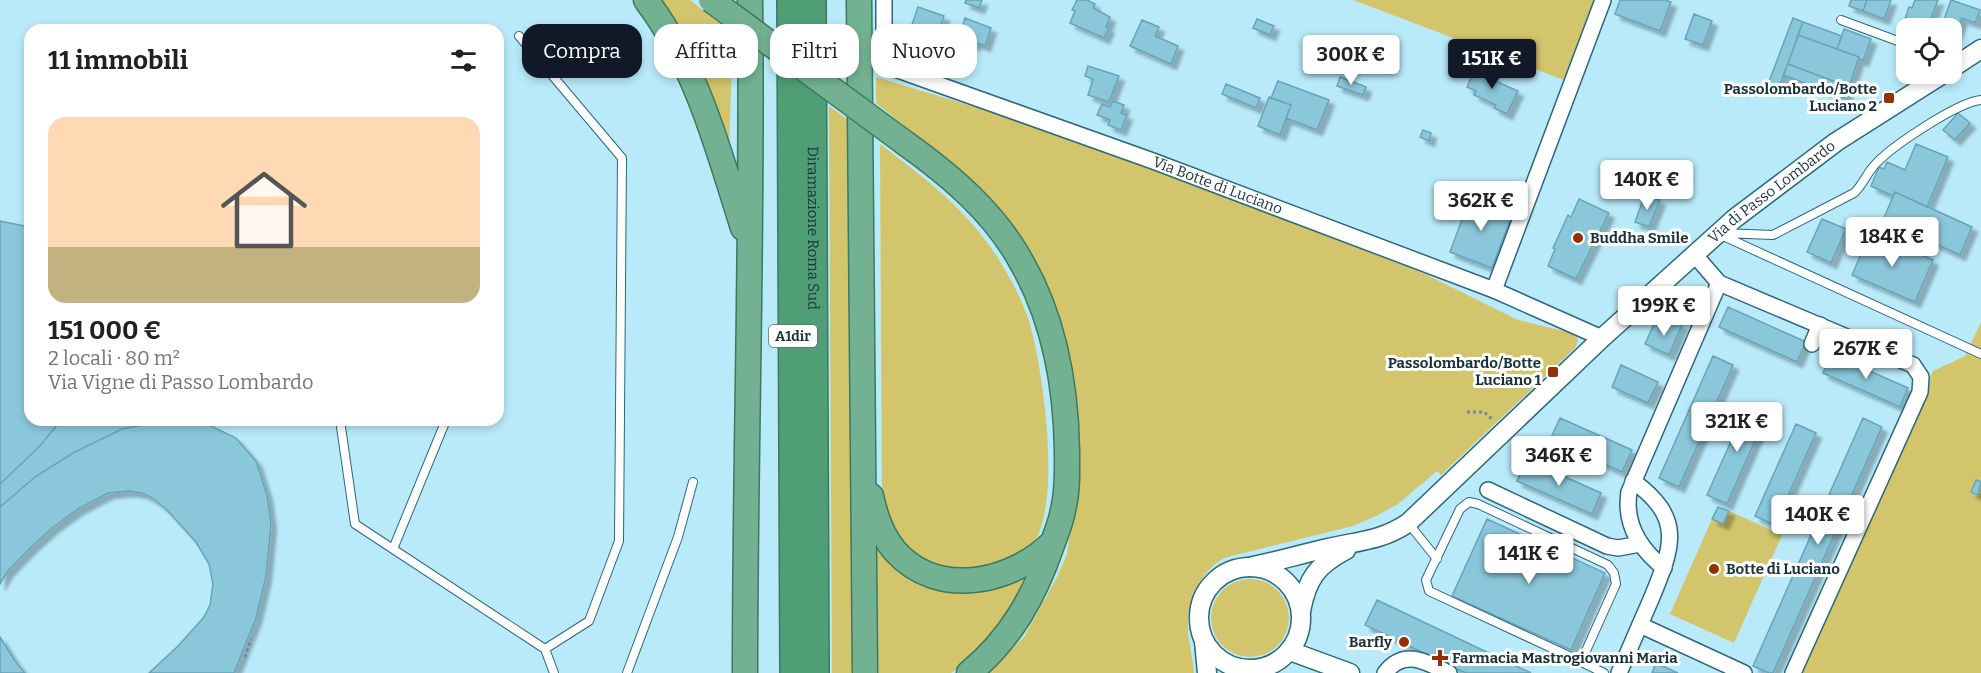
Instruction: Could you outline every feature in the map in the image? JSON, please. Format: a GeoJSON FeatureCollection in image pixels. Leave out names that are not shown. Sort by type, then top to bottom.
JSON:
{"type":"FeatureCollection","features":[{"type":"Feature","properties":{"kind":"highway"},"geometry":{"type":"LineString","coordinates":[[646,0],[670,35],[695,86],[712,130],[749,248]]}},
{"type":"Feature","properties":{"kind":"highway"},"geometry":{"type":"LineString","coordinates":[[711,0],[959,185],[986,213],[1022,261],[1042,306],[1060,370],[1066,422],[1065,502],[1040,578],[1020,616],[996,648],[969,673]]}},
{"type":"Feature","properties":{"kind":"highway"},"geometry":{"type":"LineString","coordinates":[[745,673],[751,150],[750,0]]}},
{"type":"Feature","properties":{"kind":"highway","name":"Diramazione Roma Sud"},"geometry":{"type":"LineString","coordinates":[[791,0],[794,673]]}},
{"type":"Feature","properties":{"kind":"highway","name":"Diramazione Roma Sud"},"geometry":{"type":"LineString","coordinates":[[812,0],[815,673]]}},
{"type":"Feature","properties":{"kind":"highway"},"geometry":{"type":"LineString","coordinates":[[859,0],[865,673]]}},
{"type":"Feature","properties":{"kind":"highway"},"geometry":{"type":"LineString","coordinates":[[863,449],[873,503],[886,537],[897,554],[930,575],[964,581],[999,575],[1036,558],[1053,541]]}},
{"type":"Feature","properties":{"kind":"street","name":"Via Botte di Luciano"},"geometry":{"type":"LineString","coordinates":[[884,0],[884,55],[895,69],[1153,161],[1494,290],[1602,338]]}},
{"type":"Feature","properties":{"kind":"street"},"geometry":{"type":"LineString","coordinates":[[1494,290],[1603,0]]}},
{"type":"Feature","properties":{"kind":"street","name":"Via di Passo Lombardo"},"geometry":{"type":"LineString","coordinates":[[1301,612],[1306,587],[1318,570],[1336,555],[1390,534],[1408,523],[1602,338],[1717,233],[1753,203],[1836,142],[1927,84]]}},
{"type":"Feature","properties":{"kind":"street"},"geometry":{"type":"LineString","coordinates":[[1694,254],[1719,283],[1913,365],[1922,381],[1920,392],[1792,673]]}},
{"type":"Feature","properties":{"kind":"street"},"geometry":{"type":"LineString","coordinates":[[1664,568],[1653,560],[1640,544],[1631,524],[1628,507],[1629,492],[1719,283]]}},
{"type":"Feature","properties":{"kind":"street"},"geometry":{"type":"LineString","coordinates":[[1812,344],[1820,325]]}},
{"type":"Feature","properties":{"kind":"street"},"geometry":{"type":"LineString","coordinates":[[1619,673],[1664,568],[1670,541],[1666,518],[1653,497],[1633,481]]}},
{"type":"Feature","properties":{"kind":"street"},"geometry":{"type":"LineString","coordinates":[[1488,490],[1607,546],[1618,548],[1640,544]]}},
{"type":"Feature","properties":{"kind":"street","name":"Via di Passo Lombardo"},"geometry":{"type":"LineString","coordinates":[[1249,567],[1373,540]]}},
{"type":"Feature","properties":{"kind":"street"},"geometry":{"type":"LineString","coordinates":[[1202,634],[1210,649],[1223,661],[1238,668],[1258,670],[1278,661],[1290,651],[1298,636],[1301,612],[1292,590],[1281,578],[1266,570],[1249,567],[1232,571],[1217,579],[1206,592],[1200,617],[1202,634],[1207,658],[1207,673]]}},
{"type":"Feature","properties":{"kind":"street"},"geometry":{"type":"LineString","coordinates":[[1640,625],[1744,673]]}},
{"type":"Feature","properties":{"kind":"street"},"geometry":{"type":"LineString","coordinates":[[1290,651],[1350,673]]}},
{"type":"Feature","properties":{"kind":"street"},"geometry":{"type":"LineString","coordinates":[[1385,673],[1398,660],[1407,658],[1419,660],[1449,673]]}},
{"type":"Feature","properties":{"kind":"lane"},"geometry":{"type":"LineString","coordinates":[[1841,20],[1896,40]]}},
{"type":"Feature","properties":{"kind":"lane"},"geometry":{"type":"LineString","coordinates":[[519,36],[622,158],[619,541],[589,621],[545,649]]}},
{"type":"Feature","properties":{"kind":"lane"},"geometry":{"type":"LineString","coordinates":[[1717,233],[1765,235],[1782,231],[1854,194],[1863,184],[1873,166],[1896,147],[1964,105],[1981,100]]}},
{"type":"Feature","properties":{"kind":"lane"},"geometry":{"type":"LineString","coordinates":[[1717,233],[1981,354]]}},
{"type":"Feature","properties":{"kind":"lane"},"geometry":{"type":"LineString","coordinates":[[341,426],[355,524],[545,649],[554,673]]}},
{"type":"Feature","properties":{"kind":"lane"},"geometry":{"type":"LineString","coordinates":[[393,549],[444,426]]}},
{"type":"Feature","properties":{"kind":"lane"},"geometry":{"type":"LineString","coordinates":[[627,673],[678,537],[693,482]]}},
{"type":"Feature","properties":{"kind":"lane"},"geometry":{"type":"LineString","coordinates":[[1573,658],[1578,659],[1585,653],[1616,584],[1614,573],[1608,565],[1474,502],[1468,502],[1460,509],[1426,580],[1429,591],[1604,673]]}},
{"type":"Feature","properties":{"kind":"lane"},"geometry":{"type":"LineString","coordinates":[[1408,523],[1437,559]]}},
{"type":"Feature","properties":{"kind":"path"},"geometry":{"type":"LineString","coordinates":[[1467,412],[1484,412],[1504,431]]}},
{"type":"Feature","properties":{"kind":"path"},"geometry":{"type":"LineString","coordinates":[[245,657],[250,639]]}},
{"type":"Feature","properties":{"kind":"shaded area"},"geometry":{"type":"Polygon","coordinates":[[[656,0],[690,0],[720,24],[668,24],[656,0]]]}},
{"type":"Feature","properties":{"kind":"shaded area"},"geometry":{"type":"Polygon","coordinates":[[[1353,0],[1603,0],[1572,83],[1353,0]]]}},
{"type":"Feature","properties":{"kind":"shaded area"},"geometry":{"type":"Polygon","coordinates":[[[695,78],[731,78],[729,147],[695,78]]]}},
{"type":"Feature","properties":{"kind":"shaded area"},"geometry":{"type":"Polygon","coordinates":[[[876,78],[879,78],[1011,118],[1185,180],[1425,274],[1518,320],[1576,334],[1578,341],[1575,348],[1441,475],[1437,471],[1398,504],[1353,526],[1227,557],[1211,568],[1194,593],[1189,612],[1188,635],[1194,673],[987,673],[1024,637],[1067,554],[1072,520],[1066,370],[964,174],[876,103],[876,78]]]}},
{"type":"Feature","properties":{"kind":"shaded area"},"geometry":{"type":"Polygon","coordinates":[[[829,106],[851,122],[855,673],[832,673],[829,106]]]}},
{"type":"Feature","properties":{"kind":"shaded area"},"geometry":{"type":"Polygon","coordinates":[[[880,144],[945,196],[974,226],[1008,275],[1029,321],[1040,371],[1048,438],[1046,503],[1040,530],[1030,548],[1007,564],[945,572],[898,543],[882,497],[880,144]]]}},
{"type":"Feature","properties":{"kind":"shaded area"},"geometry":{"type":"Polygon","coordinates":[[[1981,322],[1981,673],[1797,673],[1933,371],[1965,356],[1981,322]]]}},
{"type":"Feature","properties":{"kind":"shaded area"},"geometry":{"type":"Polygon","coordinates":[[[1729,511],[1782,535],[1734,643],[1670,614],[1712,519],[1723,523],[1729,511]]]}},
{"type":"Feature","properties":{"kind":"shaded area"},"geometry":{"type":"Polygon","coordinates":[[[877,538],[913,577],[1029,571],[1021,594],[998,629],[971,658],[951,673],[876,673],[877,538]]]}},
{"type":"Feature","properties":{"kind":"shaded area"},"geometry":{"type":"Polygon","coordinates":[[[1250,579],[1265,582],[1277,591],[1286,603],[1289,618],[1286,633],[1277,645],[1265,654],[1250,657],[1235,654],[1223,645],[1214,633],[1211,618],[1214,603],[1223,591],[1235,582],[1250,579]]]}},
{"type":"Feature","properties":{"kind":"building"},"geometry":{"type":"Polygon","coordinates":[[[966,0],[982,0],[979,8],[965,3],[966,0]]]}},
{"type":"Feature","properties":{"kind":"building"},"geometry":{"type":"Polygon","coordinates":[[[1077,0],[1087,0],[1095,4],[1093,8],[1110,17],[1106,27],[1109,28],[1104,38],[1070,23],[1075,11],[1072,10],[1077,0]]]}},
{"type":"Feature","properties":{"kind":"building"},"geometry":{"type":"Polygon","coordinates":[[[1620,0],[1671,2],[1660,31],[1615,14],[1620,0]]]}},
{"type":"Feature","properties":{"kind":"building"},"geometry":{"type":"Polygon","coordinates":[[[1851,0],[1867,0],[1863,11],[1849,6],[1851,0]]]}},
{"type":"Feature","properties":{"kind":"building"},"geometry":{"type":"Polygon","coordinates":[[[1867,0],[1891,0],[1884,19],[1863,11],[1867,0]]]}},
{"type":"Feature","properties":{"kind":"building"},"geometry":{"type":"Polygon","coordinates":[[[1915,0],[1938,0],[1931,18],[1905,18],[1909,7],[1912,8],[1915,0]]]}},
{"type":"Feature","properties":{"kind":"building"},"geometry":{"type":"Polygon","coordinates":[[[1951,0],[1980,10],[1975,23],[1962,18],[1945,18],[1951,0]]]}},
{"type":"Feature","properties":{"kind":"building"},"geometry":{"type":"Polygon","coordinates":[[[918,7],[944,16],[941,24],[912,24],[918,7]]]}},
{"type":"Feature","properties":{"kind":"building"},"geometry":{"type":"Polygon","coordinates":[[[1694,14],[1712,21],[1703,45],[1685,39],[1694,14]]]}},
{"type":"Feature","properties":{"kind":"building"},"geometry":{"type":"Polygon","coordinates":[[[965,18],[991,28],[985,46],[977,43],[977,24],[963,24],[965,18]]]}},
{"type":"Feature","properties":{"kind":"building"},"geometry":{"type":"Polygon","coordinates":[[[1793,18],[1803,22],[1778,91],[1767,87],[1793,18]]]}},
{"type":"Feature","properties":{"kind":"building"},"geometry":{"type":"Polygon","coordinates":[[[1257,19],[1274,26],[1270,35],[1253,28],[1257,19]]]}},
{"type":"Feature","properties":{"kind":"building"},"geometry":{"type":"Polygon","coordinates":[[[1142,20],[1159,27],[1155,36],[1178,46],[1171,64],[1130,46],[1142,20]]]}},
{"type":"Feature","properties":{"kind":"building"},"geometry":{"type":"Polygon","coordinates":[[[1803,22],[1842,36],[1837,49],[1798,35],[1803,22]]]}},
{"type":"Feature","properties":{"kind":"building"},"geometry":{"type":"Polygon","coordinates":[[[1844,29],[1871,39],[1863,61],[1859,57],[1837,49],[1844,29]]]}},
{"type":"Feature","properties":{"kind":"building"},"geometry":{"type":"Polygon","coordinates":[[[1798,35],[1859,57],[1849,87],[1788,64],[1798,35]]]}},
{"type":"Feature","properties":{"kind":"building"},"geometry":{"type":"Polygon","coordinates":[[[1788,64],[1849,87],[1845,98],[1783,75],[1788,64]]]}},
{"type":"Feature","properties":{"kind":"building"},"geometry":{"type":"Polygon","coordinates":[[[1088,66],[1119,76],[1109,102],[1088,95],[1093,79],[1085,76],[1088,66]]]}},
{"type":"Feature","properties":{"kind":"building"},"geometry":{"type":"Polygon","coordinates":[[[1476,66],[1493,74],[1491,79],[1518,91],[1507,114],[1494,108],[1496,105],[1474,95],[1476,91],[1467,87],[1476,66]]]}},
{"type":"Feature","properties":{"kind":"building"},"geometry":{"type":"Polygon","coordinates":[[[1340,77],[1366,87],[1363,95],[1337,86],[1340,77]]]}},
{"type":"Feature","properties":{"kind":"building"},"geometry":{"type":"Polygon","coordinates":[[[1278,81],[1329,100],[1317,130],[1286,118],[1291,105],[1271,98],[1278,81]]]}},
{"type":"Feature","properties":{"kind":"building"},"geometry":{"type":"Polygon","coordinates":[[[1226,84],[1260,98],[1256,108],[1222,94],[1226,84]]]}},
{"type":"Feature","properties":{"kind":"building"},"geometry":{"type":"Polygon","coordinates":[[[1269,97],[1291,105],[1280,135],[1258,126],[1269,97]]]}},
{"type":"Feature","properties":{"kind":"building"},"geometry":{"type":"Polygon","coordinates":[[[1113,101],[1124,105],[1121,113],[1127,115],[1121,130],[1108,125],[1110,120],[1097,115],[1102,104],[1110,107],[1113,101]]]}},
{"type":"Feature","properties":{"kind":"building"},"geometry":{"type":"Polygon","coordinates":[[[1958,113],[1970,123],[1955,140],[1943,130],[1958,113]]]}},
{"type":"Feature","properties":{"kind":"building"},"geometry":{"type":"Polygon","coordinates":[[[1423,130],[1431,133],[1429,141],[1420,137],[1423,130]]]}},
{"type":"Feature","properties":{"kind":"building"},"geometry":{"type":"Polygon","coordinates":[[[1916,144],[1948,157],[1927,207],[1895,192],[1893,196],[1871,186],[1879,167],[1884,169],[1887,162],[1905,170],[1916,144]]]}},
{"type":"Feature","properties":{"kind":"building"},"geometry":{"type":"Polygon","coordinates":[[[1895,192],[1972,227],[1960,255],[1883,220],[1895,192]]]}},
{"type":"Feature","properties":{"kind":"building"},"geometry":{"type":"Polygon","coordinates":[[[1645,194],[1660,200],[1649,227],[1635,222],[1645,194]]]}},
{"type":"Feature","properties":{"kind":"building"},"geometry":{"type":"Polygon","coordinates":[[[1471,195],[1513,212],[1492,268],[1450,252],[1471,195]]]}},
{"type":"Feature","properties":{"kind":"building"},"geometry":{"type":"Polygon","coordinates":[[[1579,199],[1609,213],[1576,279],[1548,266],[1555,249],[1553,248],[1568,215],[1571,217],[1579,199]]]}},
{"type":"Feature","properties":{"kind":"building"},"geometry":{"type":"Polygon","coordinates":[[[1822,219],[1846,229],[1831,263],[1807,252],[1822,219]]]}},
{"type":"Feature","properties":{"kind":"building"},"geometry":{"type":"Polygon","coordinates":[[[0,221],[24,226],[24,426],[56,426],[40,446],[0,484],[0,221]]]}},
{"type":"Feature","properties":{"kind":"building"},"geometry":{"type":"Polygon","coordinates":[[[1870,233],[1933,260],[1915,302],[1852,275],[1870,233]]]}},
{"type":"Feature","properties":{"kind":"building"},"geometry":{"type":"Polygon","coordinates":[[[1728,307],[1806,342],[1797,362],[1719,327],[1728,307]]]}},
{"type":"Feature","properties":{"kind":"building"},"geometry":{"type":"Polygon","coordinates":[[[1670,320],[1682,325],[1669,355],[1645,344],[1654,324],[1666,329],[1670,320]]]}},
{"type":"Feature","properties":{"kind":"building"},"geometry":{"type":"Polygon","coordinates":[[[1831,354],[1908,388],[1900,407],[1823,373],[1831,354]]]}},
{"type":"Feature","properties":{"kind":"building"},"geometry":{"type":"Polygon","coordinates":[[[1713,356],[1733,365],[1679,487],[1659,478],[1713,356]]]}},
{"type":"Feature","properties":{"kind":"building"},"geometry":{"type":"Polygon","coordinates":[[[1621,365],[1658,382],[1648,403],[1612,387],[1621,365]]]}},
{"type":"Feature","properties":{"kind":"building"},"geometry":{"type":"Polygon","coordinates":[[[1748,403],[1768,411],[1727,504],[1707,495],[1748,403]]]}},
{"type":"Feature","properties":{"kind":"building"},"geometry":{"type":"Polygon","coordinates":[[[1560,418],[1632,450],[1622,472],[1550,440],[1560,418]]]}},
{"type":"Feature","properties":{"kind":"building"},"geometry":{"type":"Polygon","coordinates":[[[1863,418],[1882,427],[1773,673],[1769,673],[1753,666],[1863,418]]]}},
{"type":"Feature","properties":{"kind":"building"},"geometry":{"type":"Polygon","coordinates":[[[1796,424],[1816,433],[1775,525],[1755,516],[1796,424]]]}},
{"type":"Feature","properties":{"kind":"building"},"geometry":{"type":"Polygon","coordinates":[[[56,426],[138,426],[122,429],[73,453],[35,477],[0,507],[0,484],[40,446],[56,426]]]}},
{"type":"Feature","properties":{"kind":"building"},"geometry":{"type":"Polygon","coordinates":[[[138,426],[211,426],[236,438],[256,461],[267,495],[271,524],[266,576],[256,618],[234,673],[149,673],[204,617],[210,605],[213,584],[209,564],[196,542],[166,509],[142,493],[129,491],[108,493],[78,509],[29,549],[7,572],[0,584],[0,507],[35,477],[73,453],[122,429],[138,426]]]}},
{"type":"Feature","properties":{"kind":"building"},"geometry":{"type":"Polygon","coordinates":[[[1527,460],[1601,493],[1592,514],[1517,481],[1527,460]]]}},
{"type":"Feature","properties":{"kind":"building"},"geometry":{"type":"Polygon","coordinates":[[[1976,480],[1981,482],[1978,495],[1971,492],[1976,480]]]}},
{"type":"Feature","properties":{"kind":"building"},"geometry":{"type":"Polygon","coordinates":[[[1718,507],[1729,511],[1723,524],[1712,519],[1718,507]]]}},
{"type":"Feature","properties":{"kind":"building"},"geometry":{"type":"Polygon","coordinates":[[[1487,519],[1605,573],[1571,650],[1452,596],[1487,519]]]}},
{"type":"Feature","properties":{"kind":"building"},"geometry":{"type":"Polygon","coordinates":[[[1377,600],[1531,673],[1466,673],[1365,625],[1377,600]]]}},
{"type":"Feature","properties":{"kind":"building"},"geometry":{"type":"Polygon","coordinates":[[[0,637],[15,661],[25,673],[0,673],[0,637]]]}},
{"type":"Feature","properties":{"kind":"building"},"geometry":{"type":"Polygon","coordinates":[[[1656,663],[1678,673],[1652,673],[1656,663]]]}},
{"type":"Feature","properties":{"kind":"place","name":"Passolombardo/Botte Luciano 2"},"geometry":{"type":"Point","coordinates":[1889,98]}},
{"type":"Feature","properties":{"kind":"place","name":"Buddha Smile"},"geometry":{"type":"Point","coordinates":[1578,238]}},
{"type":"Feature","properties":{"kind":"place","name":"Passolombardo/Botte Luciano 1"},"geometry":{"type":"Point","coordinates":[1553,372]}},
{"type":"Feature","properties":{"kind":"place","name":"Botte di Luciano"},"geometry":{"type":"Point","coordinates":[1714,569]}},
{"type":"Feature","properties":{"kind":"place","name":"Barfly"},"geometry":{"type":"Point","coordinates":[1404,642]}},
{"type":"Feature","properties":{"kind":"place","name":"Farmacia Mastrogiovanni Maria"},"geometry":{"type":"Point","coordinates":[1440,658]}}]}
